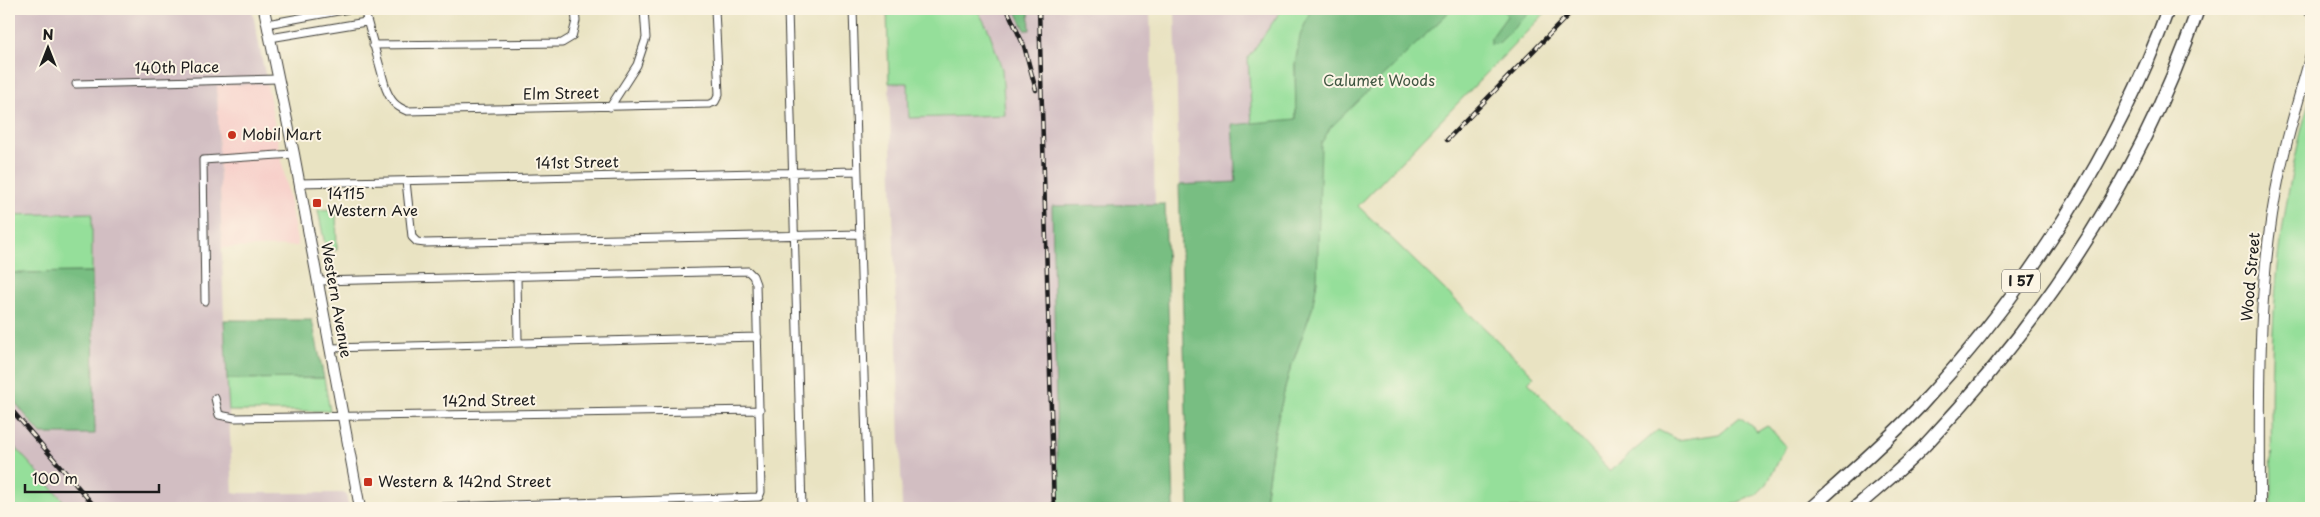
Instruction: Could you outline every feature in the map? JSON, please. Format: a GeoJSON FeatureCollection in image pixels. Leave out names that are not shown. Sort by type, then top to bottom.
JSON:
{"type":"FeatureCollection","features":[{"type":"Feature","properties":{"kind":"highway","name":"I 57"},"geometry":{"type":"LineString","coordinates":[[1811,508],[1920,406],[2000,314],[2043,250],[2106,146],[2140,76],[2168,9]]}},
{"type":"Feature","properties":{"kind":"highway","name":"I 57"},"geometry":{"type":"LineString","coordinates":[[1855,508],[1927,444],[2014,342],[2061,281],[2136,156],[2167,92],[2198,9]]}},
{"type":"Feature","properties":{"kind":"main road","name":"Western Avenue"},"geometry":{"type":"LineString","coordinates":[[264,9],[294,154],[360,508]]}},
{"type":"Feature","properties":{"kind":"main road","name":"Wood Street"},"geometry":{"type":"LineString","coordinates":[[2260,508],[2260,358],[2263,292],[2268,241],[2280,171],[2311,54]]}},
{"type":"Feature","properties":{"kind":"main road"},"geometry":{"type":"LineString","coordinates":[[2301,92],[2311,84]]}},
{"type":"Feature","properties":{"kind":"street"},"geometry":{"type":"LineString","coordinates":[[267,24],[350,9]]}},
{"type":"Feature","properties":{"kind":"street"},"geometry":{"type":"LineString","coordinates":[[364,9],[373,45],[562,44],[572,37],[576,20],[576,9]]}},
{"type":"Feature","properties":{"kind":"street"},"geometry":{"type":"LineString","coordinates":[[610,107],[637,65],[646,38],[644,9]]}},
{"type":"Feature","properties":{"kind":"street","name":"Elm Street"},"geometry":{"type":"LineString","coordinates":[[373,45],[391,101],[397,107],[408,111],[709,104],[716,102],[719,94],[715,9]]}},
{"type":"Feature","properties":{"kind":"street"},"geometry":{"type":"LineString","coordinates":[[788,9],[802,508]]}},
{"type":"Feature","properties":{"kind":"street"},"geometry":{"type":"LineString","coordinates":[[853,9],[856,171],[860,234],[868,508]]}},
{"type":"Feature","properties":{"kind":"street"},"geometry":{"type":"LineString","coordinates":[[2304,9],[2311,14]]}},
{"type":"Feature","properties":{"kind":"street"},"geometry":{"type":"LineString","coordinates":[[270,38],[366,22]]}},
{"type":"Feature","properties":{"kind":"street","name":"140th Place"},"geometry":{"type":"LineString","coordinates":[[76,84],[278,79]]}},
{"type":"Feature","properties":{"kind":"street"},"geometry":{"type":"LineString","coordinates":[[205,301],[203,160],[294,154]]}},
{"type":"Feature","properties":{"kind":"street","name":"141st Street"},"geometry":{"type":"LineString","coordinates":[[299,183],[856,171]]}},
{"type":"Feature","properties":{"kind":"street"},"geometry":{"type":"LineString","coordinates":[[406,181],[412,237],[417,242],[425,243],[860,234]]}},
{"type":"Feature","properties":{"kind":"street"},"geometry":{"type":"LineString","coordinates":[[317,280],[748,270],[753,276],[756,284],[760,410],[762,492],[759,497],[416,508]]}},
{"type":"Feature","properties":{"kind":"street"},"geometry":{"type":"LineString","coordinates":[[517,276],[518,342]]}},
{"type":"Feature","properties":{"kind":"street"},"geometry":{"type":"LineString","coordinates":[[330,348],[758,337]]}},
{"type":"Feature","properties":{"kind":"street","name":"142nd Street"},"geometry":{"type":"LineString","coordinates":[[215,398],[219,415],[235,418],[342,418],[760,410]]}},
{"type":"Feature","properties":{"kind":"shaded area"},"geometry":{"type":"Polygon","coordinates":[[[9,9],[252,9],[267,84],[217,85],[224,320],[233,493],[346,493],[349,508],[70,508],[9,440],[9,395],[41,434],[95,433],[92,213],[9,215],[9,9]]]}},
{"type":"Feature","properties":{"kind":"shaded area"},"geometry":{"type":"Polygon","coordinates":[[[977,9],[1015,9],[1025,30],[1030,30],[1029,9],[1150,9],[1155,204],[1052,207],[1058,508],[902,508],[889,83],[908,83],[909,118],[1005,115],[1002,69],[989,31],[977,9]]]}},
{"type":"Feature","properties":{"kind":"shaded area"},"geometry":{"type":"Polygon","coordinates":[[[1175,9],[1282,9],[1248,58],[1252,124],[1232,126],[1237,182],[1179,185],[1175,9]]]}},
{"type":"Feature","properties":{"kind":"shaded area"},"geometry":{"type":"Polygon","coordinates":[[[267,84],[298,246],[222,248],[217,85],[267,84]]]}},
{"type":"Feature","properties":{"kind":"green space"},"geometry":{"type":"Polygon","coordinates":[[[887,9],[977,9],[989,31],[1002,69],[1005,115],[909,118],[908,83],[889,83],[887,9]]]}},
{"type":"Feature","properties":{"kind":"green space"},"geometry":{"type":"Polygon","coordinates":[[[1015,9],[1029,9],[1030,30],[1025,30],[1015,9]]]}},
{"type":"Feature","properties":{"kind":"green space","name":"Calumet Woods"},"geometry":{"type":"Polygon","coordinates":[[[1282,9],[1549,9],[1358,206],[1534,376],[1528,382],[1610,471],[1658,430],[1678,440],[1719,434],[1740,417],[1757,431],[1767,425],[1786,446],[1767,484],[1756,495],[1724,508],[1264,508],[1275,430],[1288,376],[1312,309],[1295,64],[1296,120],[1252,124],[1248,58],[1282,9]]]}},
{"type":"Feature","properties":{"kind":"green space"},"geometry":{"type":"Polygon","coordinates":[[[1311,9],[1452,9],[1330,128],[1321,144],[1317,282],[1312,309],[1288,376],[1275,430],[1264,508],[1189,508],[1179,185],[1236,182],[1232,125],[1296,119],[1295,64],[1300,36],[1311,9]]]}},
{"type":"Feature","properties":{"kind":"green space"},"geometry":{"type":"Polygon","coordinates":[[[1503,9],[1533,9],[1499,43],[1491,45],[1491,38],[1507,16],[1503,9]]]}},
{"type":"Feature","properties":{"kind":"green space"},"geometry":{"type":"Polygon","coordinates":[[[2311,95],[2311,508],[2272,508],[2271,376],[2279,258],[2295,158],[2311,95]]]}},
{"type":"Feature","properties":{"kind":"green space"},"geometry":{"type":"Polygon","coordinates":[[[1165,204],[1174,508],[1058,508],[1052,206],[1165,204]]]}},
{"type":"Feature","properties":{"kind":"green space"},"geometry":{"type":"Polygon","coordinates":[[[336,209],[337,250],[326,250],[318,210],[336,209]]]}},
{"type":"Feature","properties":{"kind":"green space"},"geometry":{"type":"Polygon","coordinates":[[[92,213],[92,272],[9,273],[9,215],[92,213]]]}},
{"type":"Feature","properties":{"kind":"green space"},"geometry":{"type":"Polygon","coordinates":[[[92,272],[95,434],[41,434],[9,395],[9,273],[92,272]]]}},
{"type":"Feature","properties":{"kind":"green space"},"geometry":{"type":"Polygon","coordinates":[[[224,320],[312,320],[324,378],[227,379],[224,320]]]}},
{"type":"Feature","properties":{"kind":"green space"},"geometry":{"type":"Polygon","coordinates":[[[324,378],[330,411],[229,411],[227,379],[324,378]]]}},
{"type":"Feature","properties":{"kind":"green space"},"geometry":{"type":"Polygon","coordinates":[[[9,446],[14,446],[70,508],[9,508],[9,446]]]}},
{"type":"Feature","properties":{"kind":"railway"},"geometry":{"type":"LineString","coordinates":[[1007,9],[1024,46],[1036,90]]}},
{"type":"Feature","properties":{"kind":"railway"},"geometry":{"type":"LineString","coordinates":[[1039,9],[1054,508]]}},
{"type":"Feature","properties":{"kind":"railway"},"geometry":{"type":"LineString","coordinates":[[1447,140],[1574,9]]}},
{"type":"Feature","properties":{"kind":"railway"},"geometry":{"type":"LineString","coordinates":[[9,407],[96,508]]}},
{"type":"Feature","properties":{"kind":"place","name":"Mobil Mart"},"geometry":{"type":"Point","coordinates":[232,135]}},
{"type":"Feature","properties":{"kind":"place","name":"14115 Western Ave"},"geometry":{"type":"Point","coordinates":[317,203]}},
{"type":"Feature","properties":{"kind":"place","name":"Western & 142nd Street"},"geometry":{"type":"Point","coordinates":[368,482]}}]}
